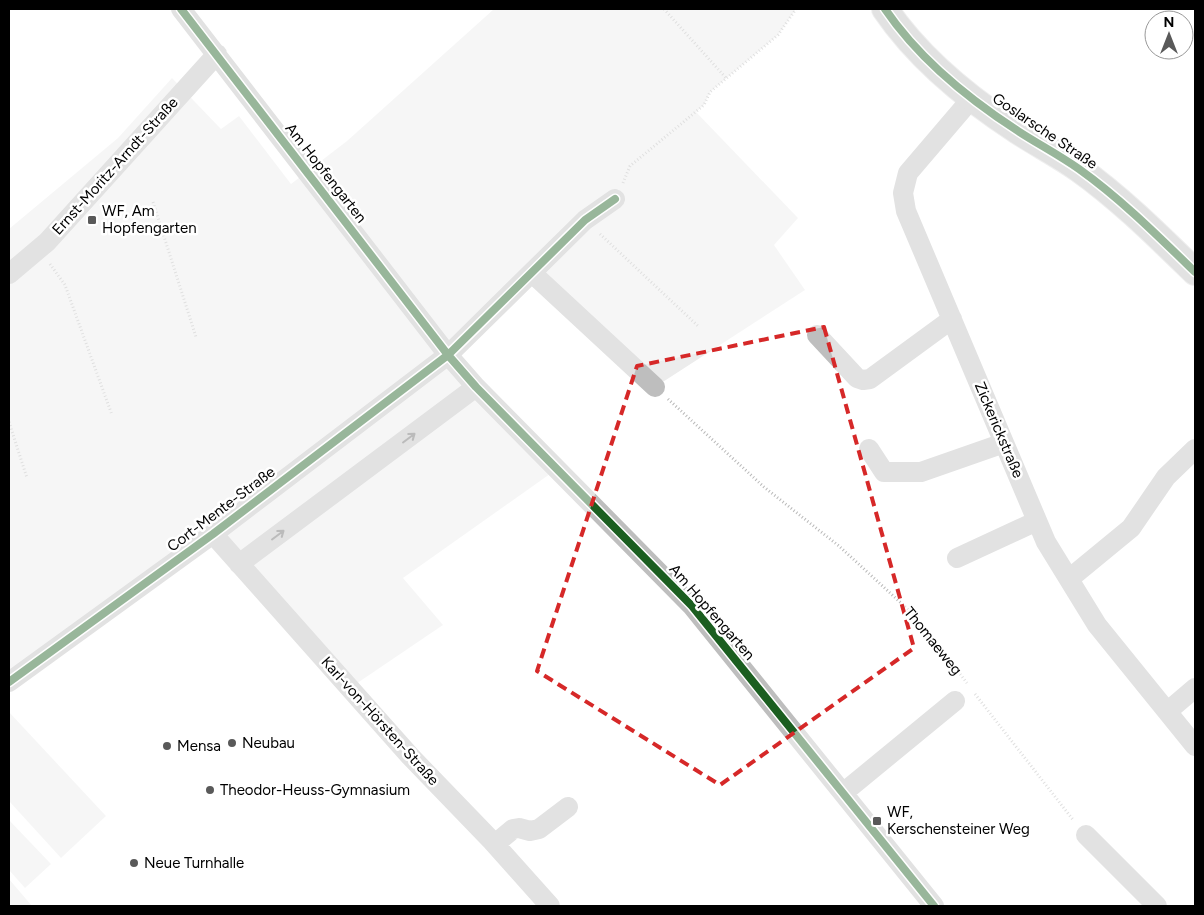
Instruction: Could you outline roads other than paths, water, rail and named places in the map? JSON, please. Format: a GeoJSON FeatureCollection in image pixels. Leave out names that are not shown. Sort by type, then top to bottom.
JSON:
{"type":"FeatureCollection","features":[{"type":"Feature","properties":{"kind":"main road","name":"Goslarsche Straße"},"geometry":{"type":"LineString","coordinates":[[885,9],[899,29],[936,69],[972,98],[1017,130],[1079,169],[1194,268]]}},
{"type":"Feature","properties":{"kind":"street","name":"Am Hopfengarten"},"geometry":{"type":"LineString","coordinates":[[181,9],[448,355],[476,387],[692,606],[934,906]]}},
{"type":"Feature","properties":{"kind":"street","name":"Ernst-Moritz-Arndt-Straße"},"geometry":{"type":"LineString","coordinates":[[9,274],[40,249],[81,206],[217,54]]}},
{"type":"Feature","properties":{"kind":"street","name":"Zickerickstraße"},"geometry":{"type":"LineString","coordinates":[[972,98],[908,172],[903,193],[906,211],[1046,542],[1097,625],[1195,746]]}},
{"type":"Feature","properties":{"kind":"street"},"geometry":{"type":"LineString","coordinates":[[448,355],[584,220],[615,199]]}},
{"type":"Feature","properties":{"kind":"street"},"geometry":{"type":"LineString","coordinates":[[532,273],[655,387]]}},
{"type":"Feature","properties":{"kind":"street"},"geometry":{"type":"LineString","coordinates":[[817,335],[856,378],[863,380],[870,379],[952,319]]}},
{"type":"Feature","properties":{"kind":"street","name":"Cort-Mente-Straße"},"geometry":{"type":"LineString","coordinates":[[9,682],[213,534],[448,355]]}},
{"type":"Feature","properties":{"kind":"street"},"geometry":{"type":"LineString","coordinates":[[239,564],[476,387]]}},
{"type":"Feature","properties":{"kind":"street"},"geometry":{"type":"LineString","coordinates":[[869,449],[884,472],[921,472],[1004,444]]}},
{"type":"Feature","properties":{"kind":"street"},"geometry":{"type":"LineString","coordinates":[[1069,579],[1131,528],[1166,477],[1195,449]]}},
{"type":"Feature","properties":{"kind":"street"},"geometry":{"type":"LineString","coordinates":[[957,558],[1037,521]]}},
{"type":"Feature","properties":{"kind":"street","name":"Karl-von-Hörsten-Straße"},"geometry":{"type":"LineString","coordinates":[[213,534],[410,756],[495,844],[550,906]]}},
{"type":"Feature","properties":{"kind":"street"},"geometry":{"type":"LineString","coordinates":[[1168,711],[1195,688]]}},
{"type":"Feature","properties":{"kind":"street"},"geometry":{"type":"LineString","coordinates":[[843,793],[955,701]]}},
{"type":"Feature","properties":{"kind":"street"},"geometry":{"type":"LineString","coordinates":[[495,844],[516,828],[530,831],[539,829],[568,807]]}},
{"type":"Feature","properties":{"kind":"street"},"geometry":{"type":"LineString","coordinates":[[1086,835],[1157,906]]}},
{"type":"Feature","properties":{"kind":"place","name":"WF, Am Hopfengarten"},"geometry":{"type":"Point","coordinates":[92,220]}},
{"type":"Feature","properties":{"kind":"place","name":"Neubau"},"geometry":{"type":"Point","coordinates":[232,743]}},
{"type":"Feature","properties":{"kind":"place","name":"Mensa"},"geometry":{"type":"Point","coordinates":[167,746]}},
{"type":"Feature","properties":{"kind":"place","name":"Theodor-Heuss-Gymnasium"},"geometry":{"type":"Point","coordinates":[210,790]}},
{"type":"Feature","properties":{"kind":"place","name":"WF, Kerschensteiner Weg"},"geometry":{"type":"Point","coordinates":[877,821]}},
{"type":"Feature","properties":{"kind":"place","name":"Neue Turnhalle"},"geometry":{"type":"Point","coordinates":[134,863]}}]}
